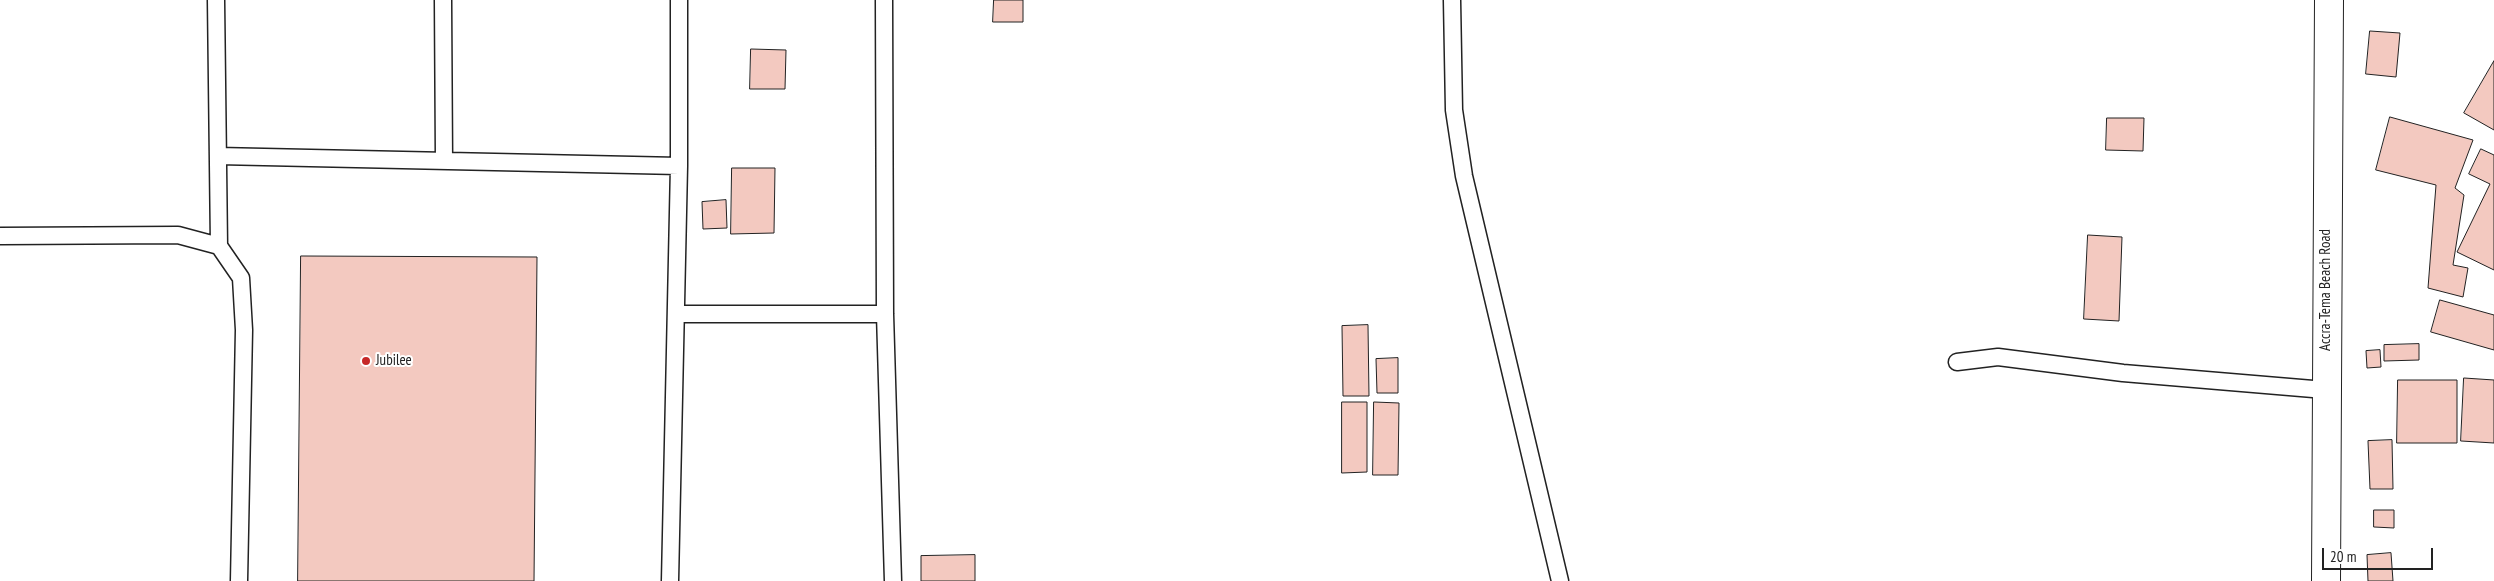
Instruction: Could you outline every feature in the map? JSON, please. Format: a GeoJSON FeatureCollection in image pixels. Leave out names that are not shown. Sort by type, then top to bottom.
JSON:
{"type":"FeatureCollection","features":[{"type":"Feature","properties":{"kind":"main road","name":"Accra-Tema Beach Road"},"geometry":{"type":"LineString","coordinates":[[2326,581],[2325,390],[2329,0]]}},
{"type":"Feature","properties":{"kind":"lane"},"geometry":{"type":"LineString","coordinates":[[216,0],[220,246],[241,278],[244,330],[239,581]]}},
{"type":"Feature","properties":{"kind":"lane"},"geometry":{"type":"LineString","coordinates":[[443,0],[444,160]]}},
{"type":"Feature","properties":{"kind":"lane"},"geometry":{"type":"LineString","coordinates":[[670,581],[679,166],[679,0]]}},
{"type":"Feature","properties":{"kind":"lane"},"geometry":{"type":"LineString","coordinates":[[884,0],[884,314],[894,581]]}},
{"type":"Feature","properties":{"kind":"lane"},"geometry":{"type":"LineString","coordinates":[[1452,0],[1454,110],[1464,176],[1560,581]]}},
{"type":"Feature","properties":{"kind":"lane"},"geometry":{"type":"LineString","coordinates":[[218,156],[679,166]]}},
{"type":"Feature","properties":{"kind":"lane"},"geometry":{"type":"LineString","coordinates":[[0,236],[178,235],[220,246]]}},
{"type":"Feature","properties":{"kind":"lane"},"geometry":{"type":"LineString","coordinates":[[676,314],[884,314]]}},
{"type":"Feature","properties":{"kind":"lane"},"geometry":{"type":"LineString","coordinates":[[1957,362],[1998,357],[2122,373],[2325,390]]}},
{"type":"Feature","properties":{"kind":"building"},"geometry":{"type":"Polygon","coordinates":[[[994,0],[1023,0],[1023,22],[993,22],[994,0]]]}},
{"type":"Feature","properties":{"kind":"building"},"geometry":{"type":"Polygon","coordinates":[[[2370,31],[2400,33],[2396,77],[2366,74],[2370,31]]]}},
{"type":"Feature","properties":{"kind":"building"},"geometry":{"type":"Polygon","coordinates":[[[751,49],[786,50],[785,89],[750,89],[751,49]]]}},
{"type":"Feature","properties":{"kind":"building"},"geometry":{"type":"Polygon","coordinates":[[[2494,61],[2494,130],[2464,113],[2494,61]]]}},
{"type":"Feature","properties":{"kind":"building"},"geometry":{"type":"Polygon","coordinates":[[[2390,117],[2473,140],[2455,188],[2464,195],[2453,265],[2468,268],[2463,297],[2428,288],[2436,185],[2376,170],[2390,117]]]}},
{"type":"Feature","properties":{"kind":"building"},"geometry":{"type":"Polygon","coordinates":[[[2107,118],[2144,118],[2143,151],[2106,150],[2107,118]]]}},
{"type":"Feature","properties":{"kind":"building"},"geometry":{"type":"Polygon","coordinates":[[[2481,149],[2494,155],[2494,270],[2457,252],[2490,184],[2469,174],[2481,149]]]}},
{"type":"Feature","properties":{"kind":"building"},"geometry":{"type":"Polygon","coordinates":[[[732,168],[775,168],[774,233],[731,234],[732,168]]]}},
{"type":"Feature","properties":{"kind":"building"},"geometry":{"type":"Polygon","coordinates":[[[726,200],[727,228],[703,229],[702,202],[726,200]]]}},
{"type":"Feature","properties":{"kind":"building"},"geometry":{"type":"Polygon","coordinates":[[[2088,235],[2122,237],[2119,321],[2084,319],[2088,235]]]}},
{"type":"Feature","properties":{"kind":"building"},"geometry":{"type":"Polygon","coordinates":[[[301,256],[537,257],[534,581],[298,581],[301,256]]]}},
{"type":"Feature","properties":{"kind":"building"},"geometry":{"type":"Polygon","coordinates":[[[2440,300],[2494,315],[2494,350],[2431,332],[2440,300]]]}},
{"type":"Feature","properties":{"kind":"building"},"geometry":{"type":"Polygon","coordinates":[[[1368,325],[1369,396],[1343,396],[1342,326],[1368,325]]]}},
{"type":"Feature","properties":{"kind":"building"},"geometry":{"type":"Polygon","coordinates":[[[2419,344],[2419,360],[2384,361],[2384,345],[2419,344]]]}},
{"type":"Feature","properties":{"kind":"building"},"geometry":{"type":"Polygon","coordinates":[[[2380,350],[2381,367],[2367,368],[2366,351],[2380,350]]]}},
{"type":"Feature","properties":{"kind":"building"},"geometry":{"type":"Polygon","coordinates":[[[1398,358],[1398,393],[1377,393],[1376,359],[1398,358]]]}},
{"type":"Feature","properties":{"kind":"building"},"geometry":{"type":"Polygon","coordinates":[[[2464,378],[2494,380],[2494,443],[2461,441],[2464,378]]]}},
{"type":"Feature","properties":{"kind":"building"},"geometry":{"type":"Polygon","coordinates":[[[2398,380],[2457,380],[2457,443],[2397,443],[2398,380]]]}},
{"type":"Feature","properties":{"kind":"building"},"geometry":{"type":"Polygon","coordinates":[[[1342,402],[1367,402],[1367,472],[1342,473],[1342,402]]]}},
{"type":"Feature","properties":{"kind":"building"},"geometry":{"type":"Polygon","coordinates":[[[1374,402],[1399,403],[1398,475],[1373,475],[1374,402]]]}},
{"type":"Feature","properties":{"kind":"building"},"geometry":{"type":"Polygon","coordinates":[[[2392,440],[2393,489],[2370,489],[2368,441],[2392,440]]]}},
{"type":"Feature","properties":{"kind":"building"},"geometry":{"type":"Polygon","coordinates":[[[2374,510],[2394,510],[2394,528],[2374,527],[2374,510]]]}},
{"type":"Feature","properties":{"kind":"building"},"geometry":{"type":"Polygon","coordinates":[[[2391,553],[2393,581],[2368,581],[2367,555],[2391,553]]]}},
{"type":"Feature","properties":{"kind":"building"},"geometry":{"type":"Polygon","coordinates":[[[975,555],[975,581],[921,581],[921,556],[975,555]]]}},
{"type":"Feature","properties":{"kind":"place","name":"Jubilee"},"geometry":{"type":"Point","coordinates":[366,361]}}]}
